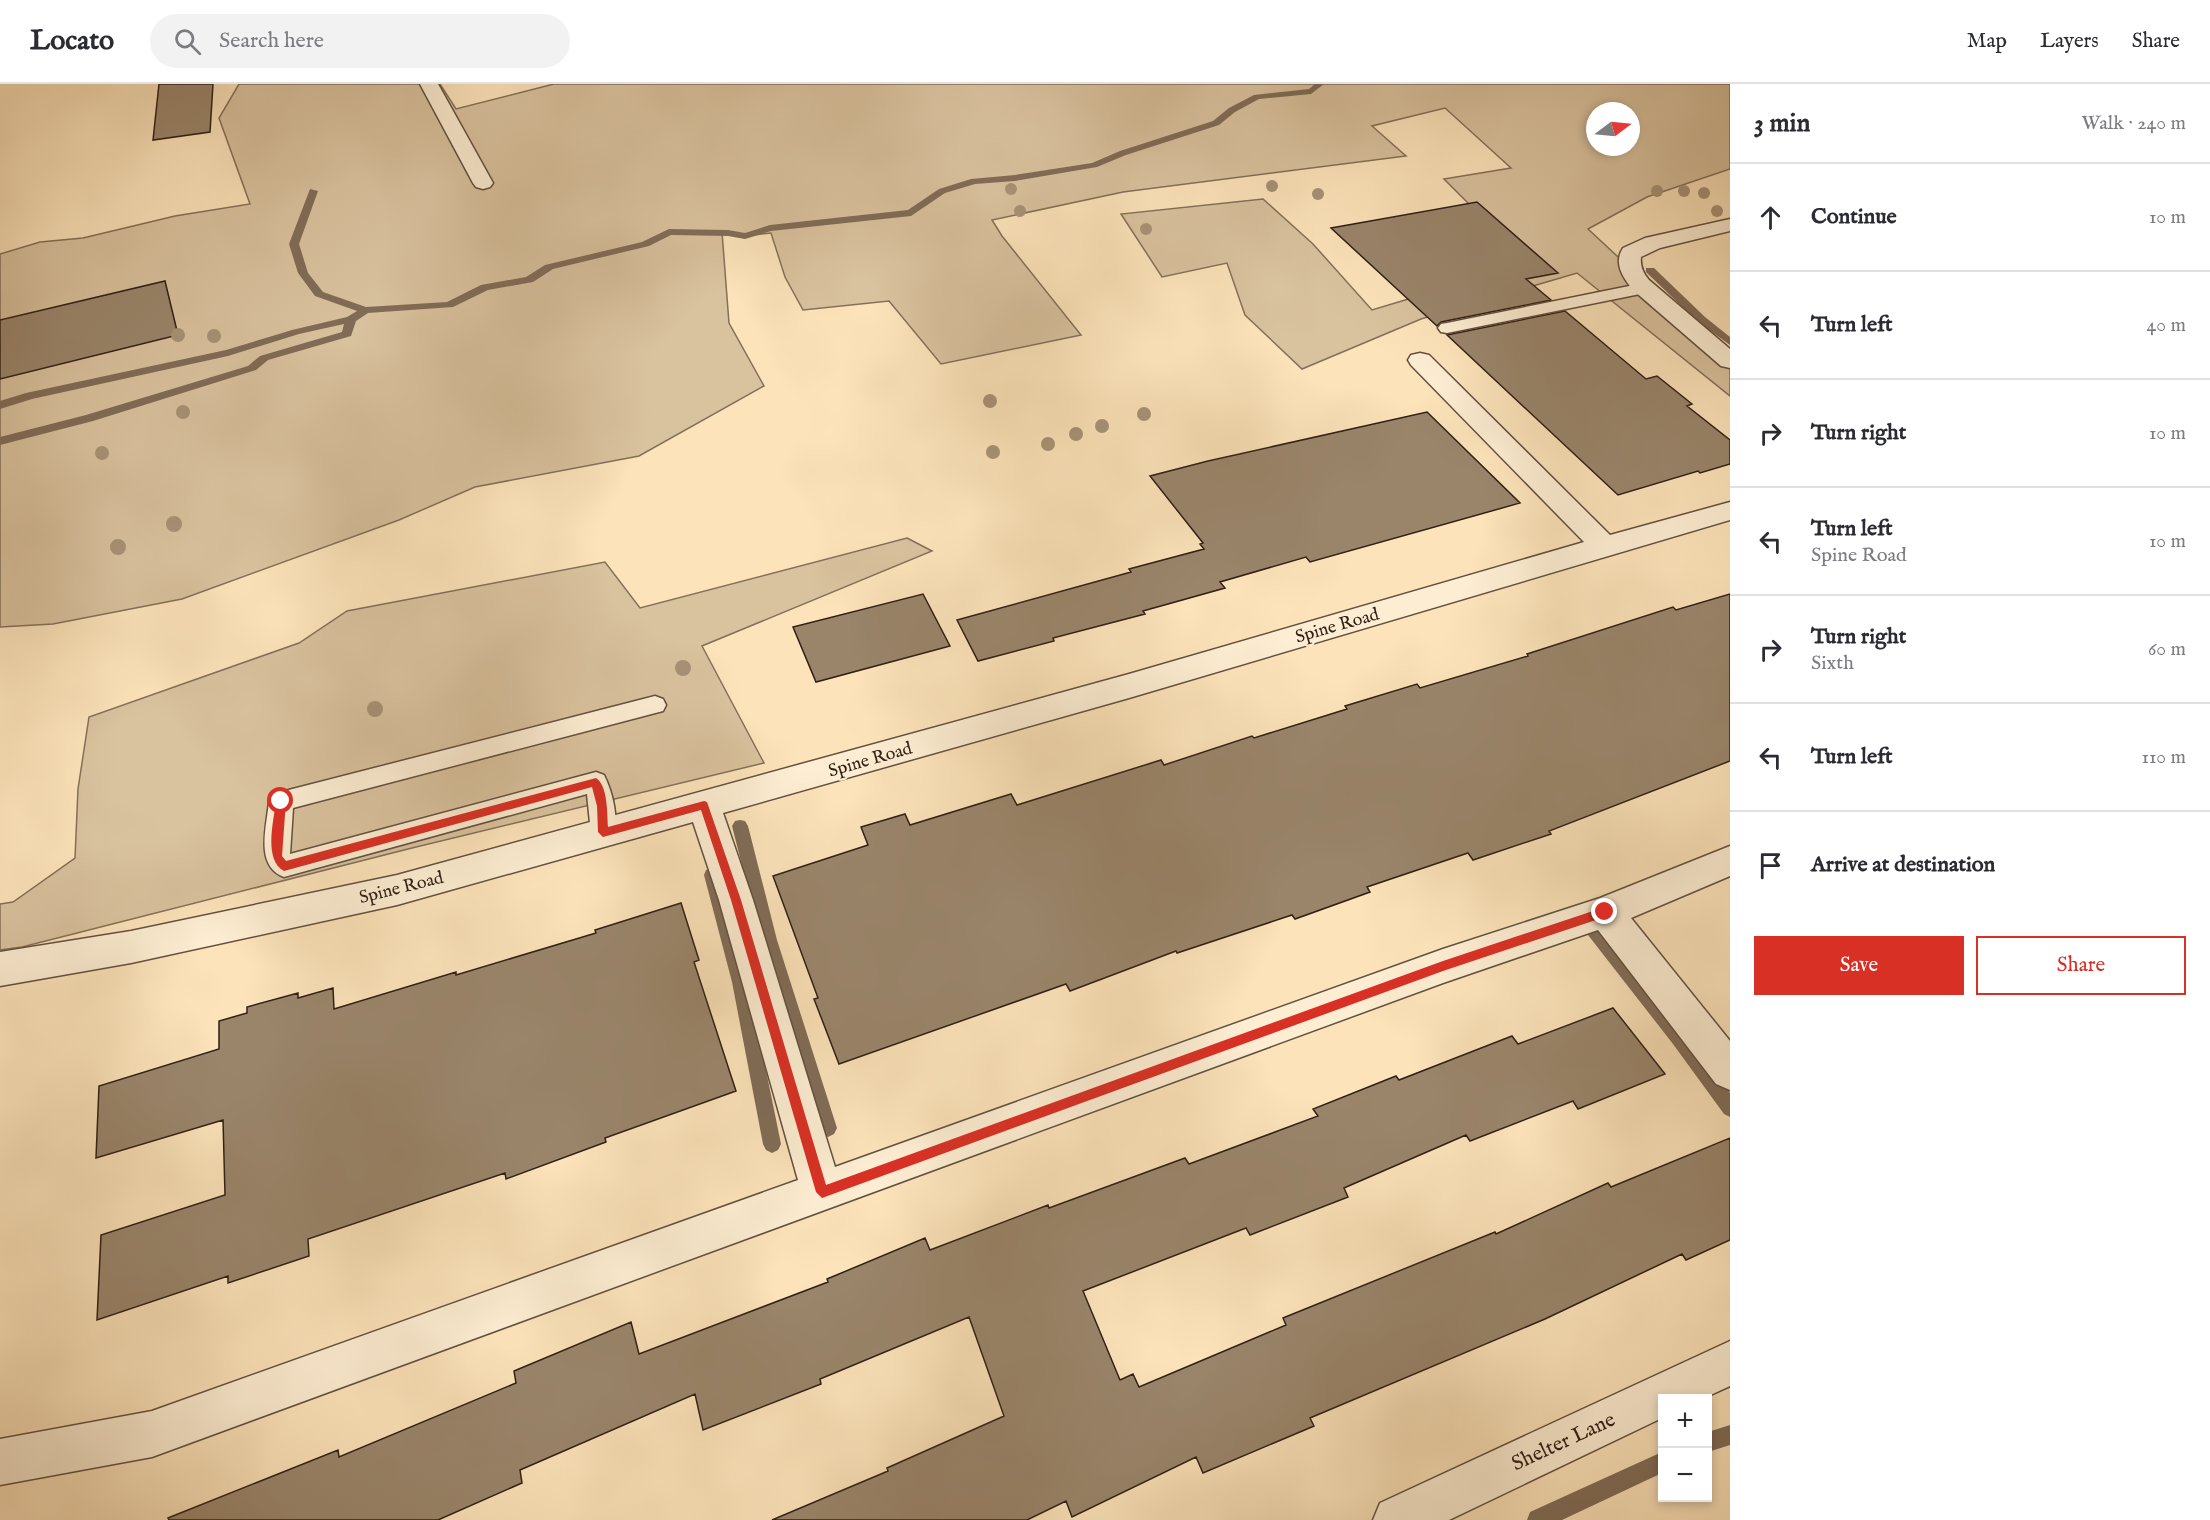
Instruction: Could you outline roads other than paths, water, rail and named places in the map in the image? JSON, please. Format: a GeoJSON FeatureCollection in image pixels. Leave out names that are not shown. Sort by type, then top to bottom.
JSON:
{"type":"FeatureCollection","features":[{"type":"Feature","properties":{"kind":"street"},"geometry":{"type":"LineString","coordinates":[[429,84],[483,183]]}},
{"type":"Feature","properties":{"kind":"street"},"geometry":{"type":"LineString","coordinates":[[1730,225],[1653,243],[1631,253],[1629,260],[1631,274],[1644,288],[1730,361]]}},
{"type":"Feature","properties":{"kind":"street"},"geometry":{"type":"LineString","coordinates":[[1420,360],[1605,546]]}},
{"type":"Feature","properties":{"kind":"street","name":"Spine Road"},"geometry":{"type":"LineString","coordinates":[[0,969],[131,947],[397,890],[1129,686],[1730,511]]}},
{"type":"Feature","properties":{"kind":"street"},"geometry":{"type":"LineString","coordinates":[[704,805],[736,900],[822,1192]]}},
{"type":"Feature","properties":{"kind":"street"},"geometry":{"type":"LineString","coordinates":[[0,1462],[152,1434],[1443,966],[1605,912],[1730,861]]}},
{"type":"Feature","properties":{"kind":"street"},"geometry":{"type":"LineString","coordinates":[[1605,912],[1730,1071]]}},
{"type":"Feature","properties":{"kind":"street","name":"Shelter Lane"},"geometry":{"type":"LineString","coordinates":[[1397,1520],[1730,1364]]}},
{"type":"Feature","properties":{"kind":"lane"},"geometry":{"type":"LineString","coordinates":[[1448,328],[1644,288]]}},
{"type":"Feature","properties":{"kind":"lane"},"geometry":{"type":"LineString","coordinates":[[603,832],[602,806],[596,782],[284,866],[277,857],[281,801],[655,705]]}},
{"type":"Feature","properties":{"kind":"waterway"},"geometry":{"type":"LineString","coordinates":[[365,310],[449,305],[485,287],[529,280],[549,267],[645,244],[669,232],[728,233],[745,236],[770,228],[911,213],[942,191],[974,181],[1015,178],[1094,165],[1123,153],[1216,123],[1232,110],[1257,97],[1311,91],[1320,84]]}},
{"type":"Feature","properties":{"kind":"waterway"},"geometry":{"type":"LineString","coordinates":[[313,191],[294,244],[303,273],[319,294],[365,310]]}},
{"type":"Feature","properties":{"kind":"waterway"},"geometry":{"type":"LineString","coordinates":[[1650,270],[1701,319],[1730,342]]}},
{"type":"Feature","properties":{"kind":"waterway"},"geometry":{"type":"LineString","coordinates":[[351,319],[365,310]]}},
{"type":"Feature","properties":{"kind":"waterway"},"geometry":{"type":"LineString","coordinates":[[0,405],[30,396],[228,353],[296,332],[351,319]]}},
{"type":"Feature","properties":{"kind":"waterway"},"geometry":{"type":"LineString","coordinates":[[0,441],[89,418],[252,368],[264,358],[347,334],[351,319]]}},
{"type":"Feature","properties":{"kind":"waterway"},"geometry":{"type":"LineString","coordinates":[[740,826],[769,940],[828,1128]]}},
{"type":"Feature","properties":{"kind":"waterway"},"geometry":{"type":"LineString","coordinates":[[712,875],[740,982],[772,1144]]}},
{"type":"Feature","properties":{"kind":"waterway"},"geometry":{"type":"LineString","coordinates":[[1594,930],[1679,1038],[1730,1108]]}},
{"type":"Feature","properties":{"kind":"waterway"},"geometry":{"type":"LineString","coordinates":[[1712,1441],[1730,1435]]}},
{"type":"Feature","properties":{"kind":"waterway"},"geometry":{"type":"LineString","coordinates":[[1538,1520],[1658,1464]]}}]}
